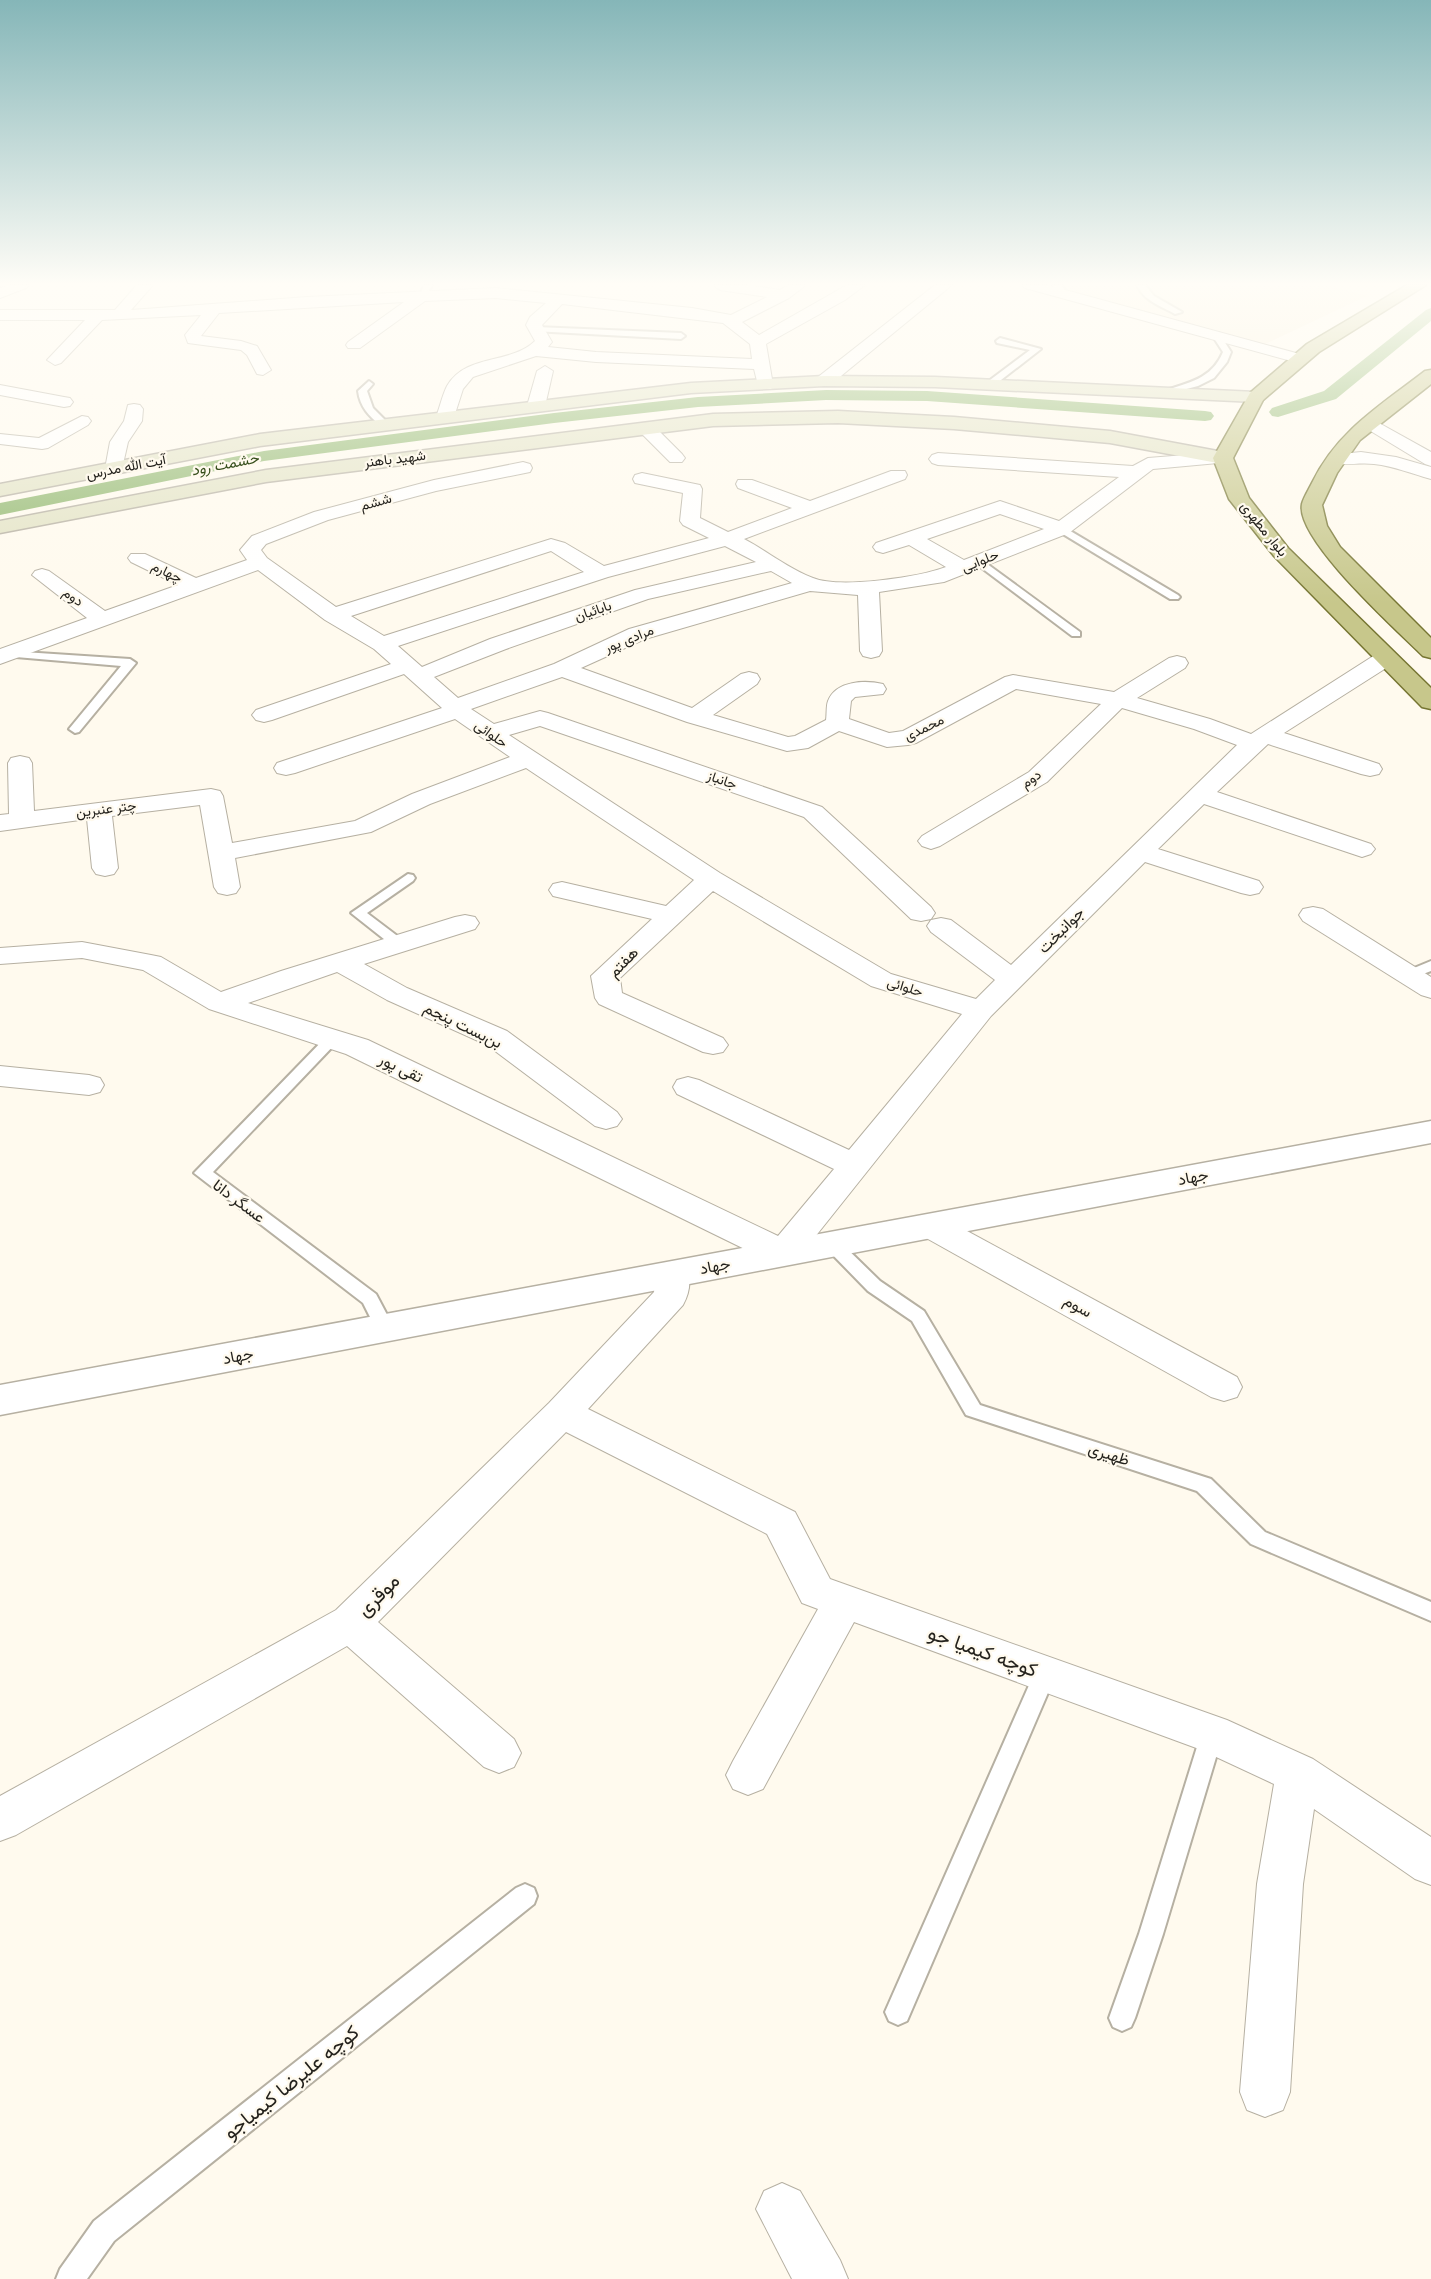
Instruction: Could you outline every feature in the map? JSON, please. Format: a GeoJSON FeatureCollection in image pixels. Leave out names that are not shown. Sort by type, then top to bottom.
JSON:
{"type":"FeatureCollection","features":[{"type":"Feature","properties":{"kind":"main road","name":"آیت الله مدرس"},"geometry":{"type":"LineString","coordinates":[[0,490],[260,440],[663,391]]}},
{"type":"Feature","properties":{"kind":"main road","name":"آیت الله مدرس"},"geometry":{"type":"LineString","coordinates":[[1130,391],[1256,397]]}},
{"type":"Feature","properties":{"kind":"main road"},"geometry":{"type":"LineString","coordinates":[[1223,458],[1256,397],[1262,391]]}},
{"type":"Feature","properties":{"kind":"main road"},"geometry":{"type":"LineString","coordinates":[[1410,391],[1353,436],[1327,473],[1312,505],[1317,526],[1330,550],[1431,651]]}},
{"type":"Feature","properties":{"kind":"main road","name":"شهید باهنر"},"geometry":{"type":"LineString","coordinates":[[0,527],[266,476],[713,420],[838,417],[954,423],[1110,437],[1223,458]]}},
{"type":"Feature","properties":{"kind":"main road","name":"بلوار مطهری"},"geometry":{"type":"LineString","coordinates":[[1223,458],[1239,499],[1281,552],[1431,702]]}},
{"type":"Feature","properties":{"kind":"street"},"geometry":{"type":"LineString","coordinates":[[7,391],[64,402]]}},
{"type":"Feature","properties":{"kind":"street"},"geometry":{"type":"LineString","coordinates":[[445,417],[453,391]]}},
{"type":"Feature","properties":{"kind":"street"},"geometry":{"type":"LineString","coordinates":[[536,406],[540,391]]}},
{"type":"Feature","properties":{"kind":"street"},"geometry":{"type":"LineString","coordinates":[[114,469],[119,442],[133,421],[134,409]]}},
{"type":"Feature","properties":{"kind":"street"},"geometry":{"type":"LineString","coordinates":[[0,439],[42,444],[82,421]]}},
{"type":"Feature","properties":{"kind":"street"},"geometry":{"type":"LineString","coordinates":[[1370,423],[1431,460]]}},
{"type":"Feature","properties":{"kind":"street"},"geometry":{"type":"LineString","coordinates":[[646,428],[676,458]]}},
{"type":"Feature","properties":{"kind":"street"},"geometry":{"type":"LineString","coordinates":[[938,459],[1134,472],[1131,452],[1110,437]]}},
{"type":"Feature","properties":{"kind":"street"},"geometry":{"type":"LineString","coordinates":[[1337,459],[1352,456],[1394,460],[1431,473]]}},
{"type":"Feature","properties":{"kind":"street","name":"حلوایی"},"geometry":{"type":"LineString","coordinates":[[642,480],[693,489],[690,521],[774,564],[809,585],[855,589],[937,578],[1062,529],[1134,472],[1148,464],[1223,458]]}},
{"type":"Feature","properties":{"kind":"street","name":"ششم"},"geometry":{"type":"LineString","coordinates":[[260,562],[250,550],[259,540],[321,516],[434,486],[524,468]]}},
{"type":"Feature","properties":{"kind":"street"},"geometry":{"type":"LineString","coordinates":[[382,645],[601,573],[724,540],[898,475]]}},
{"type":"Feature","properties":{"kind":"street"},"geometry":{"type":"LineString","coordinates":[[745,484],[810,508]]}},
{"type":"Feature","properties":{"kind":"street"},"geometry":{"type":"LineString","coordinates":[[883,547],[1000,507],[1062,529]]}},
{"type":"Feature","properties":{"kind":"street"},"geometry":{"type":"LineString","coordinates":[[911,538],[970,564]]}},
{"type":"Feature","properties":{"kind":"street"},"geometry":{"type":"LineString","coordinates":[[333,615],[551,545],[601,573]]}},
{"type":"Feature","properties":{"kind":"street","name":"چهارم"},"geometry":{"type":"LineString","coordinates":[[138,558],[196,586]]}},
{"type":"Feature","properties":{"kind":"street"},"geometry":{"type":"LineString","coordinates":[[4,655],[260,562]]}},
{"type":"Feature","properties":{"kind":"street","name":"حلوائی"},"geometry":{"type":"LineString","coordinates":[[260,562],[333,615],[382,645],[456,709],[711,879],[881,980],[981,1010]]}},
{"type":"Feature","properties":{"kind":"street","name":"بابائیان"},"geometry":{"type":"LineString","coordinates":[[264,715],[498,644],[642,594],[774,564]]}},
{"type":"Feature","properties":{"kind":"street","name":"دوم"},"geometry":{"type":"LineString","coordinates":[[42,575],[104,620]]}},
{"type":"Feature","properties":{"kind":"street","name":"مرادی پور"},"geometry":{"type":"LineString","coordinates":[[286,768],[456,709],[562,669],[637,634],[809,585]]}},
{"type":"Feature","properties":{"kind":"street"},"geometry":{"type":"LineString","coordinates":[[868,588],[872,651]]}},
{"type":"Feature","properties":{"kind":"street","name":"جوانبخت"},"geometry":{"type":"LineString","coordinates":[[783,1253],[981,1010],[1140,852],[1259,739],[1386,658]]}},
{"type":"Feature","properties":{"kind":"street","name":"دوم"},"geometry":{"type":"LineString","coordinates":[[931,841],[1038,777],[1118,699],[1177,663]]}},
{"type":"Feature","properties":{"kind":"street"},"geometry":{"type":"LineString","coordinates":[[562,669],[695,717],[787,744],[800,743],[837,723],[840,700],[848,691],[875,689]]}},
{"type":"Feature","properties":{"kind":"street"},"geometry":{"type":"LineString","coordinates":[[695,717],[749,679]]}},
{"type":"Feature","properties":{"kind":"street","name":"محمدی"},"geometry":{"type":"LineString","coordinates":[[837,723],[887,740],[908,738],[1013,682],[1118,699],[1370,769]]}},
{"type":"Feature","properties":{"kind":"street","name":"جانباز"},"geometry":{"type":"LineString","coordinates":[[491,733],[540,718],[813,812],[931,919],[1012,979]]}},
{"type":"Feature","properties":{"kind":"street"},"geometry":{"type":"LineString","coordinates":[[227,888],[221,853],[362,827],[421,799],[528,759]]}},
{"type":"Feature","properties":{"kind":"street"},"geometry":{"type":"LineString","coordinates":[[11,821],[20,763]]}},
{"type":"Feature","properties":{"kind":"street"},"geometry":{"type":"LineString","coordinates":[[1199,794],[1362,849]]}},
{"type":"Feature","properties":{"kind":"street","name":"چتر عنبرین"},"geometry":{"type":"LineString","coordinates":[[11,821],[211,795],[221,853]]}},
{"type":"Feature","properties":{"kind":"street"},"geometry":{"type":"LineString","coordinates":[[99,810],[105,868]]}},
{"type":"Feature","properties":{"kind":"street"},"geometry":{"type":"LineString","coordinates":[[1140,852],[1250,887]]}},
{"type":"Feature","properties":{"kind":"street","name":"هفتم"},"geometry":{"type":"LineString","coordinates":[[711,879],[605,976],[609,998],[713,1045]]}},
{"type":"Feature","properties":{"kind":"street"},"geometry":{"type":"LineString","coordinates":[[562,890],[672,915]]}},
{"type":"Feature","properties":{"kind":"street"},"geometry":{"type":"LineString","coordinates":[[1313,915],[1423,976]]}},
{"type":"Feature","properties":{"kind":"street"},"geometry":{"type":"LineString","coordinates":[[219,1004],[291,977],[465,923]]}},
{"type":"Feature","properties":{"kind":"street","name":"تقی پور"},"geometry":{"type":"LineString","coordinates":[[0,956],[82,950],[151,963],[219,1004],[357,1047],[783,1253]]}},
{"type":"Feature","properties":{"kind":"street","name":"بن‌بست پنجم"},"geometry":{"type":"LineString","coordinates":[[342,963],[397,994],[497,1038],[606,1119]]}},
{"type":"Feature","properties":{"kind":"street"},"geometry":{"type":"LineString","coordinates":[[0,1076],[89,1085]]}},
{"type":"Feature","properties":{"kind":"street"},"geometry":{"type":"LineString","coordinates":[[688,1087],[854,1165]]}},
{"type":"Feature","properties":{"kind":"street","name":"جهاد"},"geometry":{"type":"LineString","coordinates":[[0,1400],[1431,1132]]}},
{"type":"Feature","properties":{"kind":"street","name":"سوم"},"geometry":{"type":"LineString","coordinates":[[931,1226],[1224,1387]]}},
{"type":"Feature","properties":{"kind":"street","name":"موقری"},"geometry":{"type":"LineString","coordinates":[[0,1820],[350,1623],[562,1413],[671,1296],[673,1274]]}},
{"type":"Feature","properties":{"kind":"street","name":"کوچه کیمیا جو"},"geometry":{"type":"LineString","coordinates":[[562,1413],[781,1523],[816,1591],[1212,1734],[1298,1773],[1431,1863]]}},
{"type":"Feature","properties":{"kind":"street"},"geometry":{"type":"LineString","coordinates":[[748,1775],[844,1601]]}},
{"type":"Feature","properties":{"kind":"street"},"geometry":{"type":"LineString","coordinates":[[350,1623],[499,1753]]}},
{"type":"Feature","properties":{"kind":"street"},"geometry":{"type":"LineString","coordinates":[[1265,2092],[1280,1884],[1298,1773]]}},
{"type":"Feature","properties":{"kind":"street"},"geometry":{"type":"LineString","coordinates":[[782,2209],[821,2279]]}},
{"type":"Feature","properties":{"kind":"lane"},"geometry":{"type":"LineString","coordinates":[[362,391],[363,401],[368,411],[384,424]]}},
{"type":"Feature","properties":{"kind":"lane"},"geometry":{"type":"LineString","coordinates":[[1166,393],[1171,391]]}},
{"type":"Feature","properties":{"kind":"lane"},"geometry":{"type":"LineString","coordinates":[[1062,529],[1174,597]]}},
{"type":"Feature","properties":{"kind":"lane"},"geometry":{"type":"LineString","coordinates":[[970,564],[1076,634]]}},
{"type":"Feature","properties":{"kind":"lane"},"geometry":{"type":"LineString","coordinates":[[4,655],[130,663],[75,729]]}},
{"type":"Feature","properties":{"kind":"lane"},"geometry":{"type":"LineString","coordinates":[[399,945],[358,913],[408,878]]}},
{"type":"Feature","properties":{"kind":"lane","name":"عسگر دانا"},"geometry":{"type":"LineString","coordinates":[[332,1039],[202,1173],[370,1299],[385,1328]]}},
{"type":"Feature","properties":{"kind":"lane","name":"ظهیری"},"geometry":{"type":"LineString","coordinates":[[832,1244],[874,1286],[918,1316],[973,1410],[1204,1485],[1258,1538],[1431,1612]]}},
{"type":"Feature","properties":{"kind":"lane"},"geometry":{"type":"LineString","coordinates":[[898,2012],[1045,1674]]}},
{"type":"Feature","properties":{"kind":"lane"},"geometry":{"type":"LineString","coordinates":[[1122,2018],[1151,1934],[1212,1734]]}},
{"type":"Feature","properties":{"kind":"lane","name":"کوچه علیرضا کیمیاجو"},"geometry":{"type":"LineString","coordinates":[[70,2279],[104,2231],[525,1896]]}},
{"type":"Feature","properties":{"kind":"waterway"},"geometry":{"type":"LineString","coordinates":[[1278,412],[1330,395],[1334,391]]}},
{"type":"Feature","properties":{"kind":"waterway","name":"حشمت رود"},"geometry":{"type":"LineString","coordinates":[[0,509],[264,456],[554,418],[698,402],[826,395],[927,396],[1205,416]]}}]}
